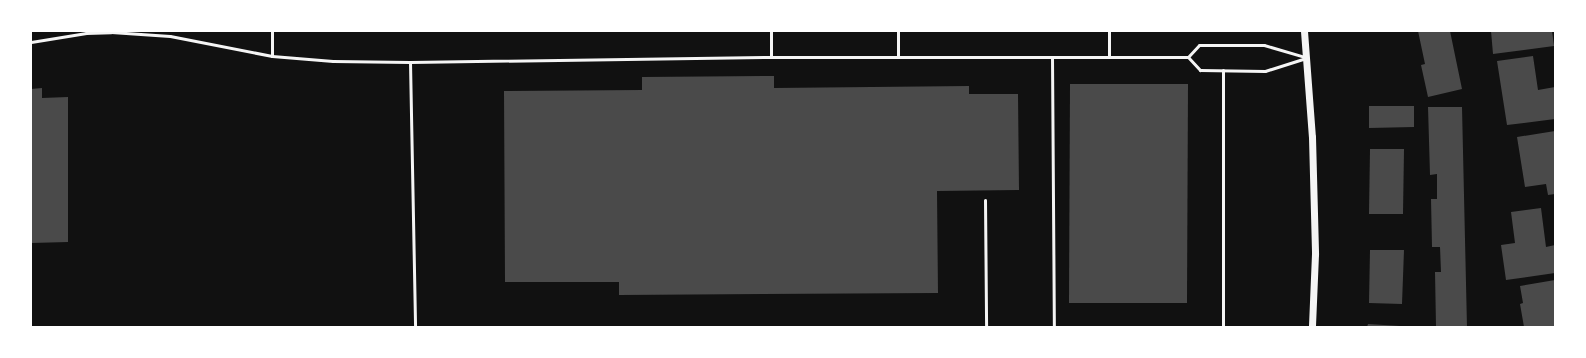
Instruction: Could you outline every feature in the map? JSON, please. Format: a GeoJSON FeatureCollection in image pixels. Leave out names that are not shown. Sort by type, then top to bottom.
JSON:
{"type":"FeatureCollection","features":[{"type":"Feature","properties":{"kind":"street"},"geometry":{"type":"LineString","coordinates":[[1304,31],[1312,138],[1315,254],[1312,327]]}},
{"type":"Feature","properties":{"kind":"lane"},"geometry":{"type":"LineString","coordinates":[[272,31],[272,56]]}},
{"type":"Feature","properties":{"kind":"lane"},"geometry":{"type":"LineString","coordinates":[[771,31],[771,57]]}},
{"type":"Feature","properties":{"kind":"lane"},"geometry":{"type":"LineString","coordinates":[[898,31],[898,56]]}},
{"type":"Feature","properties":{"kind":"lane"},"geometry":{"type":"LineString","coordinates":[[1109,31],[1110,56]]}},
{"type":"Feature","properties":{"kind":"lane"},"geometry":{"type":"LineString","coordinates":[[31,42],[86,32],[111,32],[170,36],[272,56],[333,61],[410,62],[898,56],[1188,56],[1199,44],[1264,44],[1307,58]]}},
{"type":"Feature","properties":{"kind":"lane"},"geometry":{"type":"LineString","coordinates":[[1052,56],[1054,327]]}},
{"type":"Feature","properties":{"kind":"lane"},"geometry":{"type":"LineString","coordinates":[[1188,56],[1200,70],[1265,71],[1307,58]]}},
{"type":"Feature","properties":{"kind":"lane"},"geometry":{"type":"LineString","coordinates":[[410,62],[415,327]]}},
{"type":"Feature","properties":{"kind":"lane"},"geometry":{"type":"LineString","coordinates":[[1223,70],[1224,327]]}},
{"type":"Feature","properties":{"kind":"lane"},"geometry":{"type":"LineString","coordinates":[[985,200],[986,327]]}},
{"type":"Feature","properties":{"kind":"building"},"geometry":{"type":"Polygon","coordinates":[[[1418,31],[1450,31],[1462,89],[1428,97],[1421,65],[1425,64],[1418,31]]]}},
{"type":"Feature","properties":{"kind":"building"},"geometry":{"type":"Polygon","coordinates":[[[1491,31],[1552,31],[1554,46],[1493,54],[1491,31]]]}},
{"type":"Feature","properties":{"kind":"building"},"geometry":{"type":"Polygon","coordinates":[[[1533,56],[1538,90],[1555,87],[1555,119],[1507,125],[1497,61],[1533,56]]]}},
{"type":"Feature","properties":{"kind":"building"},"geometry":{"type":"Polygon","coordinates":[[[774,76],[774,88],[969,86],[969,94],[1018,94],[1019,190],[937,191],[938,293],[619,295],[619,282],[505,282],[504,91],[642,90],[642,77],[774,76]]]}},
{"type":"Feature","properties":{"kind":"building"},"geometry":{"type":"Polygon","coordinates":[[[1070,84],[1188,84],[1187,303],[1069,303],[1070,84]]]}},
{"type":"Feature","properties":{"kind":"building"},"geometry":{"type":"Polygon","coordinates":[[[42,88],[42,98],[68,97],[68,242],[31,243],[31,89],[42,88]]]}},
{"type":"Feature","properties":{"kind":"building"},"geometry":{"type":"Polygon","coordinates":[[[1369,106],[1414,106],[1414,127],[1369,128],[1369,106]]]}},
{"type":"Feature","properties":{"kind":"building"},"geometry":{"type":"Polygon","coordinates":[[[1428,107],[1462,107],[1467,327],[1436,327],[1435,272],[1441,272],[1440,247],[1432,247],[1431,199],[1437,199],[1437,174],[1430,175],[1428,107]]]}},
{"type":"Feature","properties":{"kind":"building"},"geometry":{"type":"Polygon","coordinates":[[[1555,131],[1555,194],[1548,195],[1546,184],[1525,187],[1517,137],[1555,131]]]}},
{"type":"Feature","properties":{"kind":"building"},"geometry":{"type":"Polygon","coordinates":[[[1370,149],[1404,149],[1403,214],[1369,214],[1370,149]]]}},
{"type":"Feature","properties":{"kind":"building"},"geometry":{"type":"Polygon","coordinates":[[[1541,208],[1546,247],[1555,245],[1555,273],[1506,280],[1501,245],[1515,243],[1511,212],[1541,208]]]}},
{"type":"Feature","properties":{"kind":"building"},"geometry":{"type":"Polygon","coordinates":[[[1370,250],[1404,250],[1402,304],[1369,303],[1370,250]]]}},
{"type":"Feature","properties":{"kind":"building"},"geometry":{"type":"Polygon","coordinates":[[[1555,280],[1555,326],[1524,327],[1520,304],[1523,303],[1520,286],[1555,280]]]}},
{"type":"Feature","properties":{"kind":"building"},"geometry":{"type":"Polygon","coordinates":[[[1368,324],[1400,326],[1400,327],[1367,327],[1368,324]]]}}]}
